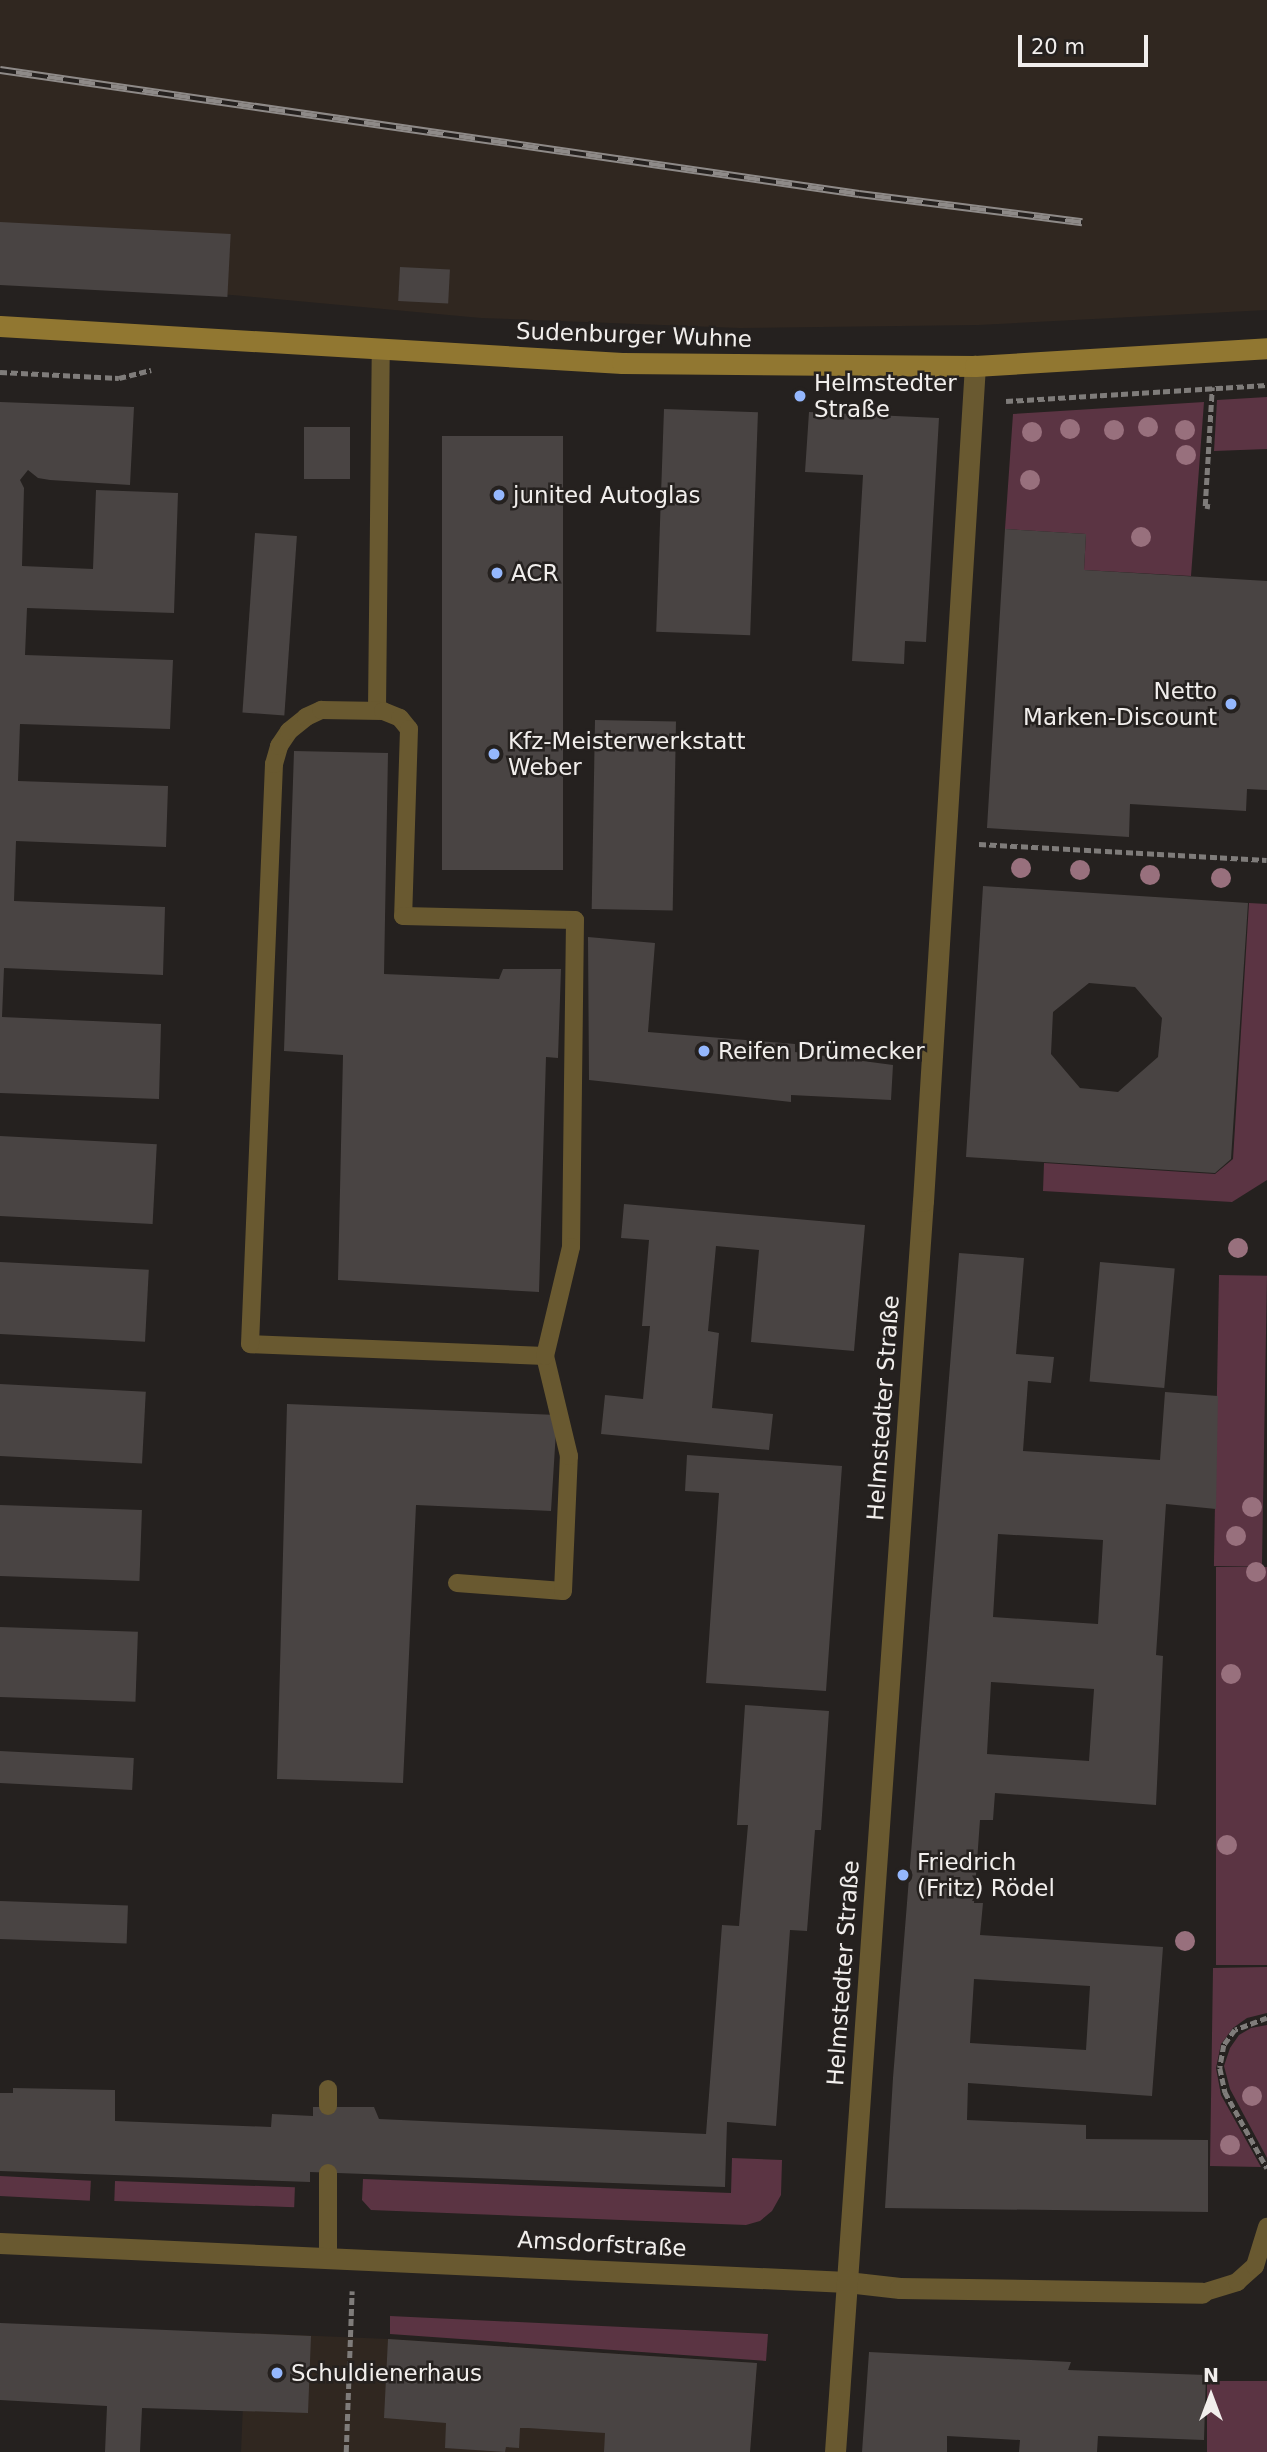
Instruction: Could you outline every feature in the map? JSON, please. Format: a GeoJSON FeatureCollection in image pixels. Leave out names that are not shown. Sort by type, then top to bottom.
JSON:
{"type":"FeatureCollection","features":[{"type":"Feature","properties":{"kind":"main road","name":"Sudenburger Wuhne"},"geometry":{"type":"LineString","coordinates":[[0,326],[380,351],[622,363],[975,366],[1267,348]]}},
{"type":"Feature","properties":{"kind":"street","name":"Helmstedter Straße"},"geometry":{"type":"LineString","coordinates":[[835,2452],[946,842],[975,366]]}},
{"type":"Feature","properties":{"kind":"street","name":"Amsdorfstraße"},"geometry":{"type":"LineString","coordinates":[[0,2243],[848,2282],[900,2288],[1202,2293]]}},
{"type":"Feature","properties":{"kind":"lane"},"geometry":{"type":"LineString","coordinates":[[377,710],[380,351]]}},
{"type":"Feature","properties":{"kind":"lane"},"geometry":{"type":"LineString","coordinates":[[457,1583],[563,1591],[569,1456],[545,1356],[571,1247],[575,920],[403,916],[410,734],[400,718],[377,710],[321,710],[289,731],[275,755],[250,1343],[545,1356]]}},
{"type":"Feature","properties":{"kind":"lane"},"geometry":{"type":"LineString","coordinates":[[328,2173],[328,2258]]}},
{"type":"Feature","properties":{"kind":"lane"},"geometry":{"type":"LineString","coordinates":[[1202,2293],[1237,2282],[1255,2266],[1267,2227]]}},
{"type":"Feature","properties":{"kind":"path"},"geometry":{"type":"LineString","coordinates":[[1210,507],[1205,506],[1213,353]]}},
{"type":"Feature","properties":{"kind":"path"},"geometry":{"type":"LineString","coordinates":[[0,372],[119,378],[153,370]]}},
{"type":"Feature","properties":{"kind":"path"},"geometry":{"type":"LineString","coordinates":[[1005,401],[1267,385]]}},
{"type":"Feature","properties":{"kind":"path"},"geometry":{"type":"LineString","coordinates":[[946,842],[1267,860]]}},
{"type":"Feature","properties":{"kind":"path"},"geometry":{"type":"LineString","coordinates":[[1267,2018],[1236,2030],[1224,2045],[1220,2068],[1225,2092],[1267,2168]]}},
{"type":"Feature","properties":{"kind":"path"},"geometry":{"type":"LineString","coordinates":[[346,2452],[354,2259]]}},
{"type":"Feature","properties":{"kind":"shaded area"},"geometry":{"type":"Polygon","coordinates":[[[0,0],[1267,0],[1267,310],[978,325],[740,328],[481,318],[232,295],[0,283],[0,0]]]}},
{"type":"Feature","properties":{"kind":"shaded area"},"geometry":{"type":"Polygon","coordinates":[[[1267,397],[1267,449],[1214,451],[1217,400],[1267,397]]]}},
{"type":"Feature","properties":{"kind":"shaded area"},"geometry":{"type":"Polygon","coordinates":[[[1204,402],[1191,576],[1084,570],[1086,534],[1005,529],[1013,414],[1204,402]]]}},
{"type":"Feature","properties":{"kind":"shaded area"},"geometry":{"type":"Polygon","coordinates":[[[1249,903],[1267,904],[1267,1180],[1232,1202],[1043,1191],[1044,1163],[1215,1174],[1233,1159],[1249,903]]]}},
{"type":"Feature","properties":{"kind":"shaded area"},"geometry":{"type":"Polygon","coordinates":[[[1219,1275],[1267,1276],[1262,1567],[1214,1566],[1219,1275]]]}},
{"type":"Feature","properties":{"kind":"shaded area"},"geometry":{"type":"Polygon","coordinates":[[[1216,1567],[1267,1567],[1267,1965],[1216,1965],[1216,1567]]]}},
{"type":"Feature","properties":{"kind":"shaded area"},"geometry":{"type":"Polygon","coordinates":[[[1267,1967],[1267,2013],[1247,2018],[1233,2028],[1221,2044],[1216,2068],[1221,2095],[1261,2167],[1210,2166],[1213,1968],[1267,1967]]]}},
{"type":"Feature","properties":{"kind":"shaded area"},"geometry":{"type":"Polygon","coordinates":[[[1267,2025],[1267,2158],[1230,2089],[1224,2066],[1230,2048],[1239,2035],[1251,2028],[1267,2025]]]}},
{"type":"Feature","properties":{"kind":"shaded area"},"geometry":{"type":"Polygon","coordinates":[[[732,2158],[782,2160],[781,2195],[772,2211],[760,2221],[746,2225],[371,2210],[362,2200],[363,2179],[731,2193],[732,2158]]]}},
{"type":"Feature","properties":{"kind":"shaded area"},"geometry":{"type":"Polygon","coordinates":[[[0,2176],[91,2181],[90,2201],[0,2196],[0,2176]]]}},
{"type":"Feature","properties":{"kind":"shaded area"},"geometry":{"type":"Polygon","coordinates":[[[115,2181],[295,2187],[294,2207],[114,2201],[115,2181]]]}},
{"type":"Feature","properties":{"kind":"shaded area"},"geometry":{"type":"Polygon","coordinates":[[[390,2316],[768,2334],[766,2361],[390,2334],[390,2316]]]}},
{"type":"Feature","properties":{"kind":"shaded area"},"geometry":{"type":"Polygon","coordinates":[[[246,2333],[388,2339],[757,2363],[750,2452],[241,2452],[246,2333]]]}},
{"type":"Feature","properties":{"kind":"shaded area"},"geometry":{"type":"Polygon","coordinates":[[[1207,2381],[1267,2381],[1267,2452],[1207,2452],[1207,2381]]]}},
{"type":"Feature","properties":{"kind":"building"},"geometry":{"type":"Polygon","coordinates":[[[0,222],[231,234],[227,297],[0,285],[0,222]]]}},
{"type":"Feature","properties":{"kind":"building"},"geometry":{"type":"Polygon","coordinates":[[[400,267],[450,270],[448,304],[398,301],[400,267]]]}},
{"type":"Feature","properties":{"kind":"building"},"geometry":{"type":"Polygon","coordinates":[[[0,402],[134,407],[130,485],[50,480],[38,478],[28,470],[20,480],[24,488],[22,566],[93,569],[96,490],[178,493],[174,613],[27,608],[25,655],[173,660],[170,729],[20,724],[18,781],[168,786],[166,847],[16,841],[14,901],[165,907],[163,975],[4,968],[2,1017],[161,1024],[159,1099],[0,1093],[0,402]]]}},
{"type":"Feature","properties":{"kind":"building"},"geometry":{"type":"Polygon","coordinates":[[[664,409],[758,412],[750,635],[656,632],[664,409]]]}},
{"type":"Feature","properties":{"kind":"building"},"geometry":{"type":"Polygon","coordinates":[[[809,412],[939,418],[926,642],[905,641],[904,664],[852,661],[863,475],[805,472],[809,412]]]}},
{"type":"Feature","properties":{"kind":"building"},"geometry":{"type":"Polygon","coordinates":[[[304,427],[350,427],[350,479],[304,479],[304,427]]]}},
{"type":"Feature","properties":{"kind":"building"},"geometry":{"type":"Polygon","coordinates":[[[442,436],[563,436],[563,870],[442,870],[442,436]]]}},
{"type":"Feature","properties":{"kind":"building"},"geometry":{"type":"Polygon","coordinates":[[[1005,529],[1086,534],[1084,570],[1267,581],[1267,790],[1247,789],[1246,811],[1130,804],[1129,837],[987,828],[1005,529]]]}},
{"type":"Feature","properties":{"kind":"building"},"geometry":{"type":"Polygon","coordinates":[[[255,533],[297,536],[284,715],[242,713],[255,533]]]}},
{"type":"Feature","properties":{"kind":"building"},"geometry":{"type":"Polygon","coordinates":[[[595,720],[676,721],[673,910],[592,909],[595,720]]]}},
{"type":"Feature","properties":{"kind":"building"},"geometry":{"type":"Polygon","coordinates":[[[294,751],[388,753],[384,974],[499,979],[503,969],[561,969],[558,1058],[546,1057],[539,1292],[338,1280],[343,1055],[284,1051],[294,751]]]}},
{"type":"Feature","properties":{"kind":"building"},"geometry":{"type":"Polygon","coordinates":[[[983,886],[1248,903],[1231,1159],[1215,1173],[966,1157],[983,886]],[[1089,983],[1053,1012],[1051,1054],[1080,1088],[1118,1092],[1158,1057],[1162,1018],[1135,987],[1089,983]]]}},
{"type":"Feature","properties":{"kind":"building"},"geometry":{"type":"Polygon","coordinates":[[[588,937],[655,943],[648,1032],[795,1044],[795,1052],[893,1065],[891,1100],[791,1095],[791,1102],[589,1080],[588,937]]]}},
{"type":"Feature","properties":{"kind":"building"},"geometry":{"type":"Polygon","coordinates":[[[0,1136],[157,1144],[153,1224],[0,1216],[0,1136]]]}},
{"type":"Feature","properties":{"kind":"building"},"geometry":{"type":"Polygon","coordinates":[[[624,1204],[865,1225],[854,1351],[751,1342],[759,1250],[716,1246],[708,1331],[719,1333],[712,1408],[773,1414],[769,1450],[601,1434],[605,1395],[643,1399],[650,1326],[642,1326],[649,1240],[621,1238],[624,1204]]]}},
{"type":"Feature","properties":{"kind":"building"},"geometry":{"type":"Polygon","coordinates":[[[959,1253],[1024,1258],[1016,1354],[1054,1357],[1051,1383],[1028,1381],[1023,1451],[1160,1460],[1165,1392],[1218,1396],[1216,1509],[1166,1504],[1156,1655],[1163,1656],[1156,1805],[995,1793],[993,1820],[980,1820],[974,1903],[983,1903],[980,1935],[1163,1947],[1152,2096],[968,2083],[967,2120],[1086,2125],[1086,2139],[1208,2140],[1208,2212],[885,2208],[959,1253]],[[998,1534],[993,1617],[1098,1624],[1103,1540],[998,1534]],[[991,1682],[987,1754],[1089,1761],[1094,1689],[991,1682]],[[974,1979],[970,2043],[1086,2050],[1090,1986],[974,1979]]]}},
{"type":"Feature","properties":{"kind":"building"},"geometry":{"type":"Polygon","coordinates":[[[0,1262],[149,1270],[145,1342],[0,1334],[0,1262]]]}},
{"type":"Feature","properties":{"kind":"building"},"geometry":{"type":"Polygon","coordinates":[[[1100,1262],[1175,1269],[1164,1388],[1090,1382],[1100,1262]]]}},
{"type":"Feature","properties":{"kind":"building"},"geometry":{"type":"Polygon","coordinates":[[[0,1384],[146,1392],[142,1464],[0,1456],[0,1384]]]}},
{"type":"Feature","properties":{"kind":"building"},"geometry":{"type":"Polygon","coordinates":[[[287,1404],[557,1415],[551,1511],[416,1505],[403,1783],[277,1779],[287,1404]]]}},
{"type":"Feature","properties":{"kind":"building"},"geometry":{"type":"Polygon","coordinates":[[[687,1455],[842,1466],[826,1691],[706,1683],[719,1493],[685,1491],[687,1455]]]}},
{"type":"Feature","properties":{"kind":"building"},"geometry":{"type":"Polygon","coordinates":[[[0,1505],[142,1510],[139,1581],[0,1576],[0,1505]]]}},
{"type":"Feature","properties":{"kind":"building"},"geometry":{"type":"Polygon","coordinates":[[[0,1627],[138,1632],[135,1702],[0,1697],[0,1627]]]}},
{"type":"Feature","properties":{"kind":"building"},"geometry":{"type":"Polygon","coordinates":[[[745,1705],[829,1711],[821,1830],[815,1830],[807,1931],[790,1930],[776,2126],[727,2122],[725,2187],[310,2172],[310,2182],[0,2171],[0,2093],[13,2093],[13,2088],[115,2090],[115,2121],[271,2127],[272,2114],[313,2116],[313,2107],[374,2107],[379,2119],[706,2134],[722,1925],[739,1926],[748,1825],[737,1825],[745,1705]]]}},
{"type":"Feature","properties":{"kind":"building"},"geometry":{"type":"Polygon","coordinates":[[[0,1751],[134,1758],[132,1790],[0,1783],[0,1751]]]}},
{"type":"Feature","properties":{"kind":"building"},"geometry":{"type":"Polygon","coordinates":[[[0,1901],[128,1905],[127,1943],[0,1939],[0,1901]]]}},
{"type":"Feature","properties":{"kind":"building"},"geometry":{"type":"Polygon","coordinates":[[[0,2323],[311,2336],[308,2413],[142,2408],[140,2452],[105,2452],[107,2406],[0,2400],[0,2323]]]}},
{"type":"Feature","properties":{"kind":"building"},"geometry":{"type":"Polygon","coordinates":[[[388,2339],[757,2363],[750,2452],[604,2452],[605,2433],[528,2428],[520,2428],[519,2448],[506,2447],[505,2452],[445,2448],[446,2423],[384,2418],[388,2339]]]}},
{"type":"Feature","properties":{"kind":"building"},"geometry":{"type":"Polygon","coordinates":[[[869,2352],[1071,2362],[1068,2370],[1206,2375],[1204,2440],[1098,2436],[1097,2452],[1019,2452],[1020,2440],[947,2436],[947,2452],[862,2452],[869,2352]]]}},
{"type":"Feature","properties":{"kind":"railway"},"geometry":{"type":"LineString","coordinates":[[0,70],[859,194],[1082,222]]}},
{"type":"Feature","properties":{"kind":"place","name":"Helmstedter Straße"},"geometry":{"type":"Point","coordinates":[800,396]}},
{"type":"Feature","properties":{"kind":"place","name":"junited Autoglas"},"geometry":{"type":"Point","coordinates":[499,495]}},
{"type":"Feature","properties":{"kind":"place","name":"ACR"},"geometry":{"type":"Point","coordinates":[497,573]}},
{"type":"Feature","properties":{"kind":"place","name":"Netto Marken-Discount"},"geometry":{"type":"Point","coordinates":[1231,704]}},
{"type":"Feature","properties":{"kind":"place","name":"Kfz-Meisterwerkstatt Weber"},"geometry":{"type":"Point","coordinates":[494,754]}},
{"type":"Feature","properties":{"kind":"place","name":"Reifen Drümecker"},"geometry":{"type":"Point","coordinates":[704,1051]}},
{"type":"Feature","properties":{"kind":"place","name":"Friedrich (Fritz) Rödel"},"geometry":{"type":"Point","coordinates":[903,1875]}},
{"type":"Feature","properties":{"kind":"place","name":"Schuldienerhaus"},"geometry":{"type":"Point","coordinates":[277,2373]}}]}
